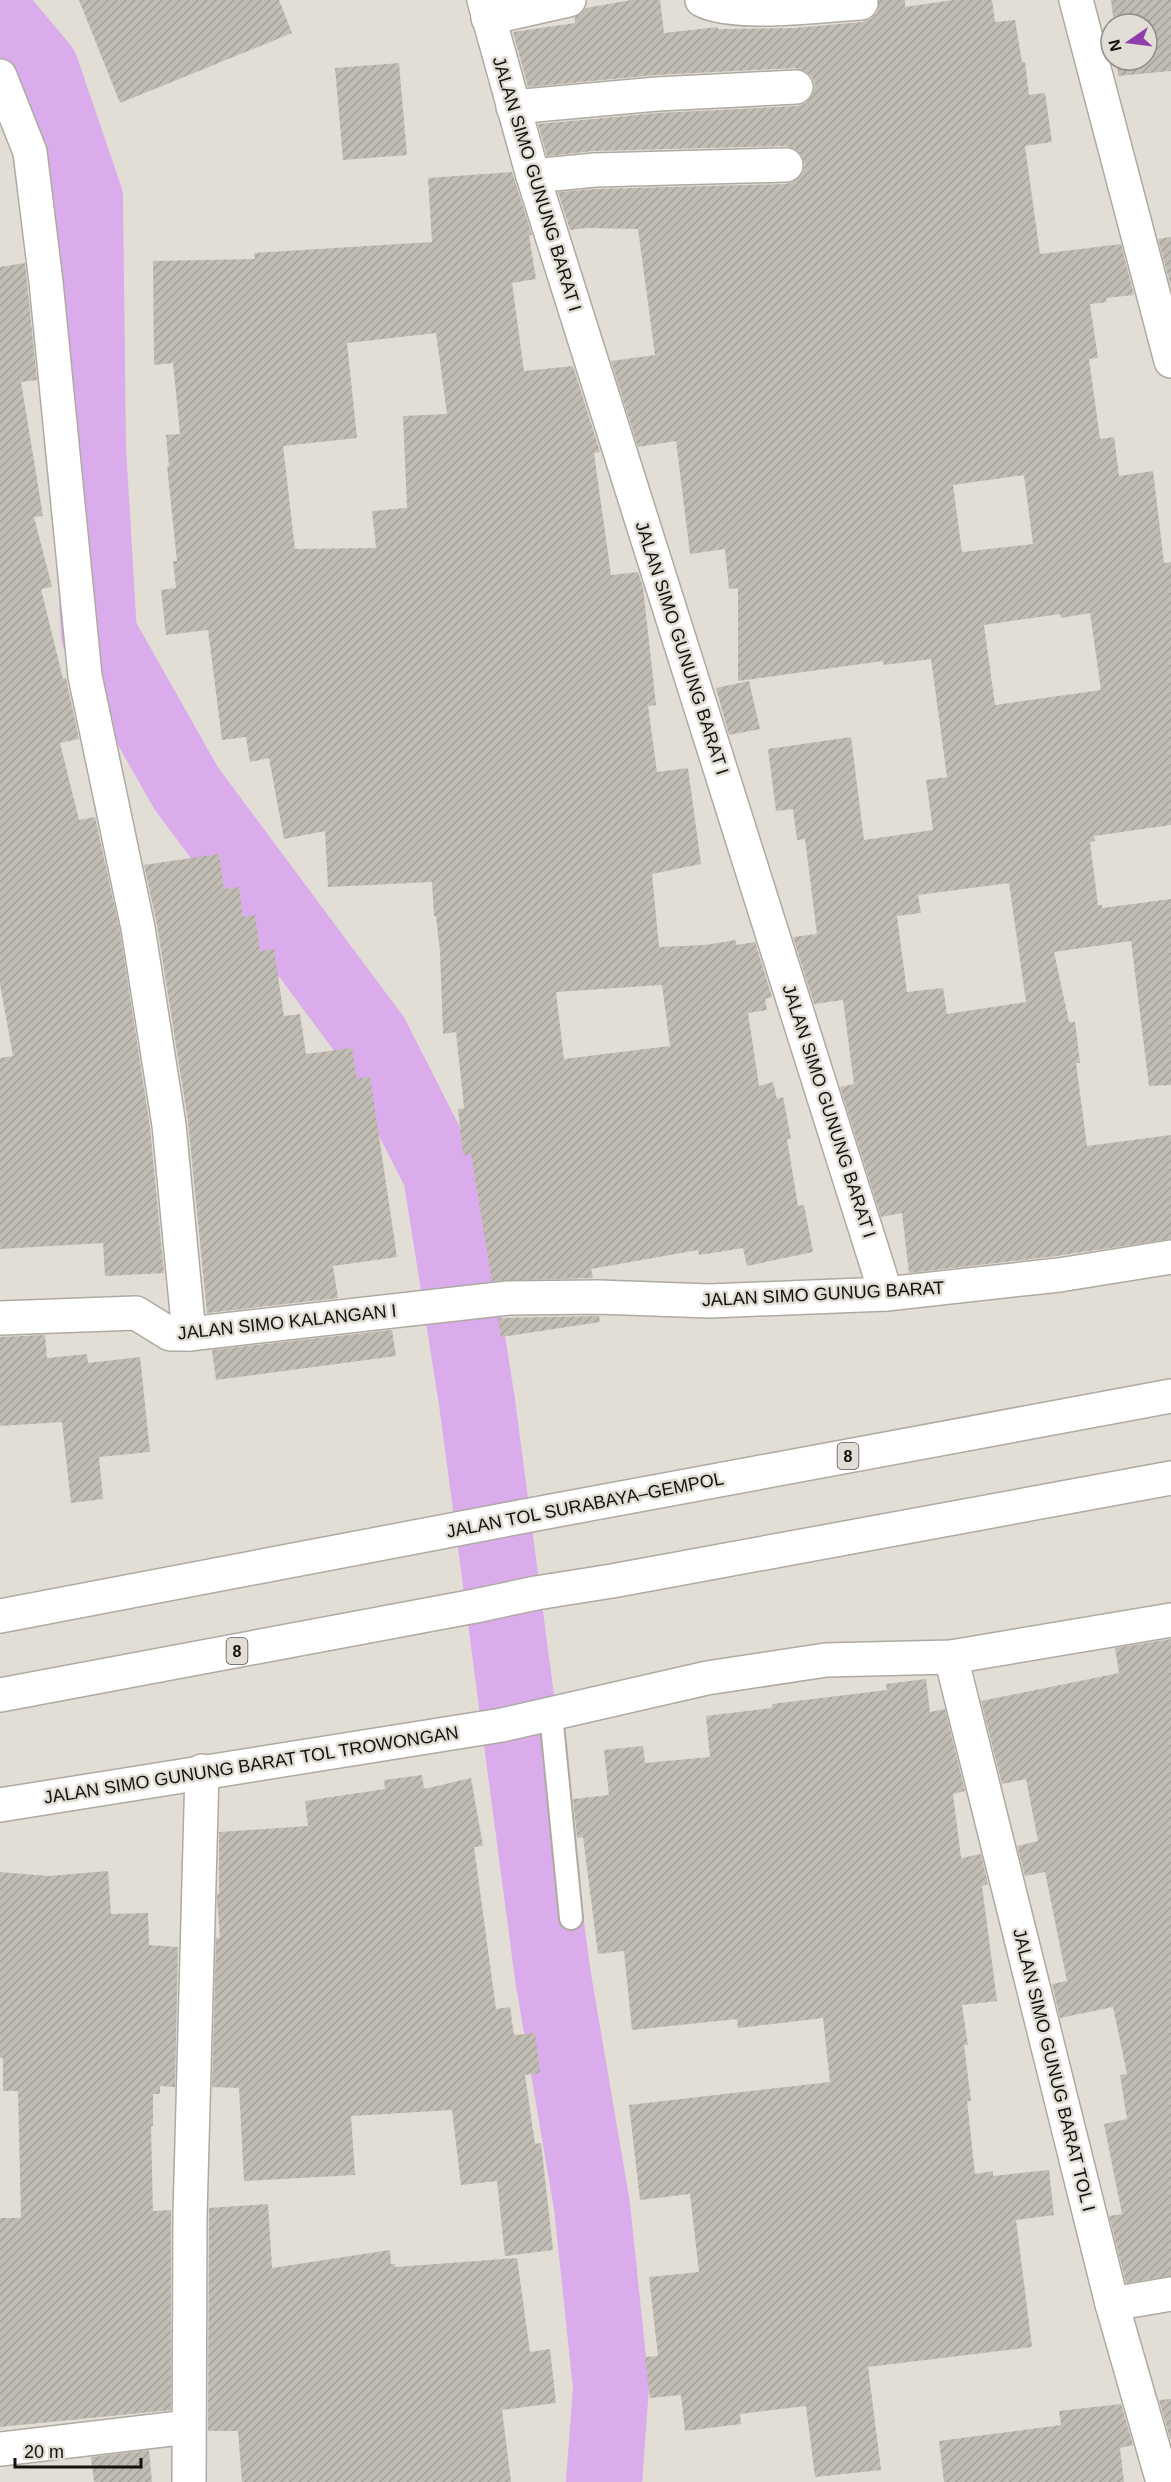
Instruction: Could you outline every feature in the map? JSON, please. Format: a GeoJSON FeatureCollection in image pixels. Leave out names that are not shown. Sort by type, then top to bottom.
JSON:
{"type":"FeatureCollection","features":[{"type":"Feature","properties":{"kind":"main road"},"geometry":{"type":"LineString","coordinates":[[486,9],[569,0]]}},
{"type":"Feature","properties":{"kind":"main road"},"geometry":{"type":"LineString","coordinates":[[702,0],[711,5],[733,10],[861,3]]}},
{"type":"Feature","properties":{"kind":"main road"},"geometry":{"type":"LineString","coordinates":[[1076,0],[1171,361]]}},
{"type":"Feature","properties":{"kind":"main road","name":"JALAN SIMO GUNUNG BARAT I"},"geometry":{"type":"LineString","coordinates":[[486,9],[533,176],[886,1294]]}},
{"type":"Feature","properties":{"kind":"main road"},"geometry":{"type":"LineString","coordinates":[[0,76],[30,152],[46,282],[85,676],[138,928],[169,1125],[189,1334]]}},
{"type":"Feature","properties":{"kind":"main road"},"geometry":{"type":"LineString","coordinates":[[513,107],[657,94],[796,87]]}},
{"type":"Feature","properties":{"kind":"main road"},"geometry":{"type":"LineString","coordinates":[[533,176],[595,170],[786,165]]}},
{"type":"Feature","properties":{"kind":"main road","name":"JALAN SIMO GUNUG BARAT"},"geometry":{"type":"LineString","coordinates":[[508,1298],[598,1297],[710,1301],[886,1294],[1059,1275],[1171,1257]]}},
{"type":"Feature","properties":{"kind":"main road","name":"JALAN SIMO KALANGAN I"},"geometry":{"type":"LineString","coordinates":[[0,1318],[136,1313],[170,1334],[189,1334],[508,1298]]}},
{"type":"Feature","properties":{"kind":"main road","name":"JALAN TOL SURABAYA–GEMPOL"},"geometry":{"type":"LineString","coordinates":[[0,1616],[1171,1396]]}},
{"type":"Feature","properties":{"kind":"main road","name":"8"},"geometry":{"type":"LineString","coordinates":[[0,1695],[536,1593],[624,1579],[1171,1478]]}},
{"type":"Feature","properties":{"kind":"main road","name":"JALAN SIMO GUNUNG BARAT TOL TROWONGAN"},"geometry":{"type":"LineString","coordinates":[[0,1805],[502,1725],[707,1678],[826,1660],[951,1657],[1171,1620]]}},
{"type":"Feature","properties":{"kind":"main road","name":"JALAN SIMO GUNUG BARAT TOL I"},"geometry":{"type":"LineString","coordinates":[[951,1657],[1112,2304],[1163,2482]]}},
{"type":"Feature","properties":{"kind":"main road"},"geometry":{"type":"LineString","coordinates":[[189,2482],[190,2216],[202,1772]]}},
{"type":"Feature","properties":{"kind":"main road"},"geometry":{"type":"LineString","coordinates":[[1112,2304],[1171,2294]]}},
{"type":"Feature","properties":{"kind":"main road"},"geometry":{"type":"LineString","coordinates":[[0,2449],[188,2427]]}},
{"type":"Feature","properties":{"kind":"lane"},"geometry":{"type":"LineString","coordinates":[[548,1715],[571,1918]]}},
{"type":"Feature","properties":{"kind":"building"},"geometry":{"type":"Polygon","coordinates":[[[79,0],[279,0],[292,33],[120,103],[79,0]]]}},
{"type":"Feature","properties":{"kind":"building"},"geometry":{"type":"Polygon","coordinates":[[[631,0],[660,0],[664,33],[718,27],[718,29],[794,28],[862,22],[871,19],[878,12],[879,0],[905,0],[905,7],[953,0],[992,0],[995,22],[1015,20],[1022,62],[1025,62],[1029,95],[1045,93],[1052,142],[1025,146],[1040,254],[1121,244],[1134,295],[1106,298],[1107,302],[1090,304],[1098,358],[1089,359],[1100,439],[1114,437],[1119,476],[1153,471],[1164,563],[1171,562],[1171,825],[1094,836],[1095,841],[1090,842],[1098,905],[1102,905],[1102,908],[1171,899],[1171,1085],[1149,1086],[1131,941],[1054,952],[1069,1022],[1075,1022],[1080,1063],[1076,1063],[1087,1146],[1171,1135],[1171,1239],[1056,1256],[909,1273],[902,1213],[881,1217],[840,1087],[854,1084],[843,1000],[814,1004],[793,937],[817,934],[805,839],[797,840],[793,809],[776,811],[768,749],[851,737],[864,840],[933,830],[926,780],[947,777],[931,659],[884,665],[883,661],[738,681],[738,588],[729,589],[725,549],[690,554],[676,441],[638,447],[611,361],[655,355],[638,229],[570,230],[558,192],[786,184],[795,181],[802,174],[805,165],[802,156],[795,149],[786,146],[594,151],[547,156],[538,124],[658,113],[797,106],[806,103],[812,96],[815,85],[812,77],[805,71],[795,68],[656,75],[528,87],[513,32],[575,23],[575,17],[586,8],[631,0]],[[1024,475],[953,485],[962,552],[1033,544],[1024,475]],[[1090,613],[1061,618],[1060,614],[984,625],[995,705],[1101,690],[1090,613]],[[1009,883],[918,895],[921,913],[897,916],[907,992],[943,988],[947,1014],[1026,1002],[1009,883]]]}},
{"type":"Feature","properties":{"kind":"building"},"geometry":{"type":"Polygon","coordinates":[[[1111,0],[1171,0],[1171,71],[1118,76],[1118,72],[1159,72],[1159,12],[1112,12],[1111,0]]]}},
{"type":"Feature","properties":{"kind":"building"},"geometry":{"type":"Polygon","coordinates":[[[399,63],[407,155],[343,160],[335,68],[399,63]]]}},
{"type":"Feature","properties":{"kind":"building"},"geometry":{"type":"Polygon","coordinates":[[[512,172],[532,235],[529,235],[536,279],[512,283],[524,371],[573,366],[600,452],[594,453],[611,575],[638,572],[643,587],[656,705],[648,706],[657,772],[688,768],[701,864],[652,874],[659,947],[705,945],[736,940],[736,945],[755,942],[772,997],[765,999],[767,1010],[748,1013],[759,1086],[773,1082],[777,1099],[783,1097],[791,1139],[787,1139],[798,1206],[804,1205],[813,1252],[747,1266],[743,1248],[699,1255],[698,1250],[591,1269],[593,1278],[492,1281],[471,1154],[463,1155],[458,1109],[464,1108],[456,1032],[443,1034],[440,952],[436,916],[434,916],[432,882],[328,887],[325,831],[284,839],[269,758],[250,762],[246,737],[222,740],[208,630],[166,635],[161,590],[176,588],[173,561],[177,561],[166,435],[180,434],[173,363],[154,365],[153,261],[255,259],[254,253],[432,242],[428,178],[512,172]],[[436,333],[347,343],[357,438],[283,446],[295,549],[376,548],[372,511],[407,508],[403,416],[447,414],[436,333]],[[662,985],[556,992],[564,1059],[670,1046],[662,985]]]}},
{"type":"Feature","properties":{"kind":"building"},"geometry":{"type":"Polygon","coordinates":[[[1171,237],[1171,287],[1158,239],[1171,237]]]}},
{"type":"Feature","properties":{"kind":"building"},"geometry":{"type":"Polygon","coordinates":[[[25,263],[37,380],[21,382],[43,516],[34,517],[52,587],[41,589],[63,679],[66,678],[79,739],[60,743],[79,820],[95,817],[120,931],[150,1127],[164,1273],[105,1276],[103,1243],[0,1249],[0,1058],[13,1056],[0,984],[0,267],[25,263]]]}},
{"type":"Feature","properties":{"kind":"building"},"geometry":{"type":"Polygon","coordinates":[[[749,681],[760,729],[729,735],[716,688],[749,681]]]}},
{"type":"Feature","properties":{"kind":"building"},"geometry":{"type":"Polygon","coordinates":[[[219,854],[224,889],[239,887],[243,917],[255,915],[260,951],[274,949],[284,1016],[300,1014],[306,1054],[352,1048],[357,1079],[370,1076],[397,1257],[333,1266],[338,1298],[207,1313],[188,1122],[157,925],[144,865],[219,854]]]}},
{"type":"Feature","properties":{"kind":"building"},"geometry":{"type":"Polygon","coordinates":[[[599,1316],[600,1322],[501,1337],[498,1318],[599,1316]]]}},
{"type":"Feature","properties":{"kind":"building"},"geometry":{"type":"Polygon","coordinates":[[[392,1330],[396,1356],[216,1380],[212,1350],[392,1330]]]}},
{"type":"Feature","properties":{"kind":"building"},"geometry":{"type":"Polygon","coordinates":[[[45,1335],[47,1358],[87,1354],[88,1363],[140,1357],[150,1452],[99,1457],[103,1499],[71,1503],[62,1422],[0,1426],[0,1337],[45,1335]]]}},
{"type":"Feature","properties":{"kind":"building"},"geometry":{"type":"Polygon","coordinates":[[[1171,1639],[1171,2276],[1126,2283],[1109,2216],[1122,2214],[1104,2124],[1127,2119],[1120,2075],[1127,2074],[1113,2007],[1060,2018],[1052,1984],[1067,1981],[1045,1872],[1025,1876],[1017,1846],[1038,1841],[1026,1779],[1002,1784],[981,1701],[1119,1673],[1115,1648],[1171,1639]]]}},
{"type":"Feature","properties":{"kind":"building"},"geometry":{"type":"Polygon","coordinates":[[[926,1679],[930,1712],[945,1709],[965,1791],[953,1794],[961,1858],[981,1854],[988,1884],[982,1886],[997,2001],[962,2005],[968,2045],[964,2045],[971,2101],[967,2101],[975,2174],[993,2171],[993,2176],[1049,2170],[1054,2215],[1016,2220],[1032,2347],[868,2367],[881,2470],[815,2477],[806,2406],[740,2414],[741,2424],[685,2431],[681,2395],[650,2398],[645,2357],[658,2356],[649,2277],[699,2272],[690,2194],[640,2200],[629,2105],[830,2082],[823,2018],[738,2028],[737,2019],[632,2030],[624,1951],[598,1954],[583,1837],[577,1838],[573,1799],[609,1795],[604,1750],[643,1746],[645,1763],[710,1757],[706,1716],[772,1708],[772,1704],[887,1690],[886,1684],[926,1679]]]}},
{"type":"Feature","properties":{"kind":"building"},"geometry":{"type":"Polygon","coordinates":[[[422,1775],[424,1789],[471,1778],[483,1846],[474,1847],[496,2009],[510,2007],[514,2035],[535,2033],[540,2073],[525,2075],[535,2144],[541,2143],[553,2250],[505,2256],[497,2181],[461,2185],[452,2110],[351,2116],[355,2175],[244,2181],[239,2088],[212,2087],[216,1938],[220,1938],[217,1899],[219,1893],[219,1832],[308,1826],[305,1801],[385,1789],[384,1780],[422,1775]]]}},
{"type":"Feature","properties":{"kind":"building"},"geometry":{"type":"Polygon","coordinates":[[[108,1871],[111,1914],[148,1913],[149,1945],[178,1947],[175,2087],[160,2086],[160,2094],[153,2094],[153,2126],[151,2126],[153,2211],[171,2210],[171,2410],[0,2427],[0,2218],[21,2218],[18,2091],[3,2091],[3,2058],[0,2058],[0,1872],[48,1876],[108,1871]]]}},
{"type":"Feature","properties":{"kind":"building"},"geometry":{"type":"Polygon","coordinates":[[[268,2204],[272,2268],[390,2250],[391,2264],[395,2264],[395,2267],[517,2258],[530,2352],[550,2349],[556,2403],[502,2410],[511,2482],[242,2482],[238,2431],[208,2431],[209,2208],[268,2204]]]}},
{"type":"Feature","properties":{"kind":"building"},"geometry":{"type":"Polygon","coordinates":[[[1171,2399],[1171,2438],[1170,2439],[1159,2400],[1171,2399]]]}},
{"type":"Feature","properties":{"kind":"building"},"geometry":{"type":"Polygon","coordinates":[[[1121,2404],[1133,2445],[1120,2448],[1124,2482],[944,2482],[939,2441],[1061,2425],[1059,2411],[1121,2404]]]}},
{"type":"Feature","properties":{"kind":"building"},"geometry":{"type":"Polygon","coordinates":[[[149,2450],[152,2482],[94,2482],[91,2457],[149,2450]]]}},
{"type":"Feature","properties":{"kind":"waterway"},"geometry":{"type":"LineString","coordinates":[[0,20],[41,69],[85,198],[88,448],[99,634],[186,788],[372,1038],[441,1174],[477,1402],[553,1977],[592,2206],[611,2387],[604,2482]]}}]}
